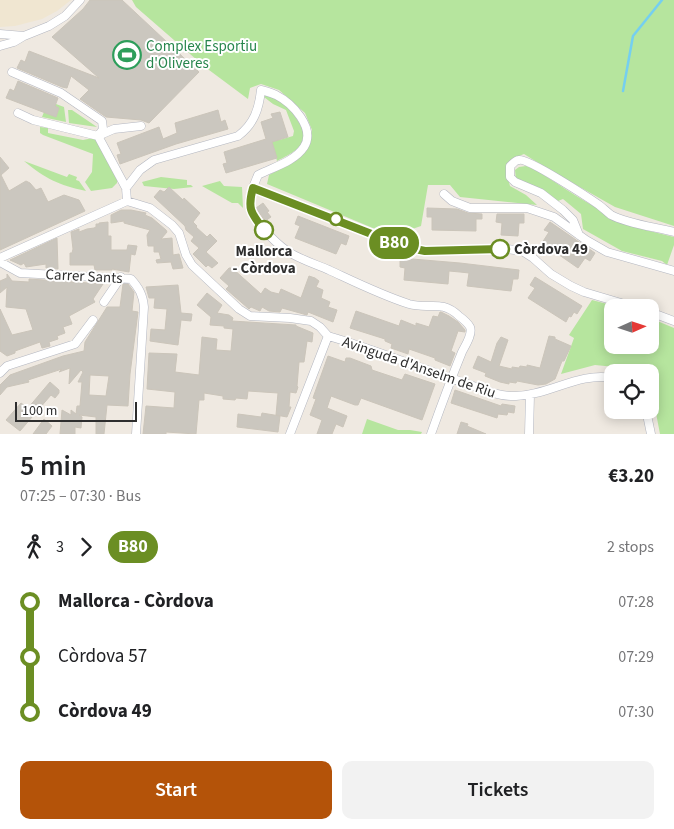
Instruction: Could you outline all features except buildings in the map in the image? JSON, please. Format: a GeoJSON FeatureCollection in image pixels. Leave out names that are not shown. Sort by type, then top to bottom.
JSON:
{"type":"FeatureCollection","features":[{"type":"Feature","properties":{"kind":"street"},"geometry":{"type":"LineString","coordinates":[[0,46],[14,42],[49,26],[65,16],[80,0]]}},
{"type":"Feature","properties":{"kind":"street"},"geometry":{"type":"LineString","coordinates":[[0,34],[24,36]]}},
{"type":"Feature","properties":{"kind":"street"},"geometry":{"type":"LineString","coordinates":[[12,72],[61,94],[102,121],[103,129],[98,136]]}},
{"type":"Feature","properties":{"kind":"street"},"geometry":{"type":"LineString","coordinates":[[126,188],[140,170],[154,160],[238,136],[247,129],[254,119],[261,90],[276,95],[292,106],[308,134],[304,147],[285,163],[258,175],[249,203],[251,210],[264,230],[286,250],[351,281],[395,298],[422,306],[441,305],[453,310],[469,326],[468,339],[450,379],[431,434]]}},
{"type":"Feature","properties":{"kind":"street"},"geometry":{"type":"LineString","coordinates":[[18,113],[33,120],[98,136],[114,129],[140,126]]}},
{"type":"Feature","properties":{"kind":"street"},"geometry":{"type":"LineString","coordinates":[[98,136],[126,188],[126,201]]}},
{"type":"Feature","properties":{"kind":"street"},"geometry":{"type":"LineString","coordinates":[[579,234],[573,220],[563,210],[541,193],[510,178],[510,166],[520,159],[599,205],[611,215],[674,232]]}},
{"type":"Feature","properties":{"kind":"street"},"geometry":{"type":"LineString","coordinates":[[253,188],[425,251],[507,249],[522,251],[551,274],[571,286],[608,299]]}},
{"type":"Feature","properties":{"kind":"street"},"geometry":{"type":"LineString","coordinates":[[444,194],[452,201],[470,208],[528,208],[554,217],[607,252],[674,271]]}},
{"type":"Feature","properties":{"kind":"street"},"geometry":{"type":"LineString","coordinates":[[0,258],[126,201],[150,208],[172,225],[178,233],[192,265],[239,309],[250,316],[311,321],[328,336]]}},
{"type":"Feature","properties":{"kind":"street","name":"Carrer Sants"},"geometry":{"type":"LineString","coordinates":[[0,262],[20,273],[121,277],[131,279],[138,287],[143,298],[136,434]]}},
{"type":"Feature","properties":{"kind":"street"},"geometry":{"type":"LineString","coordinates":[[104,302],[121,277]]}},
{"type":"Feature","properties":{"kind":"street"},"geometry":{"type":"LineString","coordinates":[[659,315],[674,321]]}},
{"type":"Feature","properties":{"kind":"street"},"geometry":{"type":"LineString","coordinates":[[0,374],[4,364],[75,344],[93,320]]}},
{"type":"Feature","properties":{"kind":"street","name":"Avinguda d'Anselm de Riu"},"geometry":{"type":"LineString","coordinates":[[290,434],[328,336],[450,379],[497,394],[515,397],[543,393],[577,380],[604,377]]}},
{"type":"Feature","properties":{"kind":"street"},"geometry":{"type":"LineString","coordinates":[[529,434],[530,395]]}},
{"type":"Feature","properties":{"kind":"street"},"geometry":{"type":"LineString","coordinates":[[648,419],[651,434]]}},
{"type":"Feature","properties":{"kind":"shaded area"},"geometry":{"type":"Polygon","coordinates":[[[0,0],[71,0],[57,11],[42,19],[15,26],[0,27],[0,0]]]}},
{"type":"Feature","properties":{"kind":"green space"},"geometry":{"type":"Polygon","coordinates":[[[132,0],[674,0],[674,226],[615,207],[524,154],[512,160],[507,166],[508,179],[510,186],[526,195],[537,205],[460,197],[450,185],[428,185],[421,226],[392,236],[267,184],[269,175],[298,159],[306,149],[312,130],[305,113],[279,90],[261,84],[250,88],[248,99],[205,67],[136,7],[132,0]]]}},
{"type":"Feature","properties":{"kind":"green space"},"geometry":{"type":"Polygon","coordinates":[[[266,94],[290,110],[301,126],[303,133],[303,139],[297,149],[277,161],[274,149],[267,139],[279,140],[293,136],[294,131],[286,110],[264,97],[266,94]]]}},
{"type":"Feature","properties":{"kind":"green space"},"geometry":{"type":"Polygon","coordinates":[[[56,104],[64,107],[66,122],[42,117],[44,112],[56,104]]]}},
{"type":"Feature","properties":{"kind":"green space"},"geometry":{"type":"Polygon","coordinates":[[[68,110],[72,110],[97,127],[69,123],[68,110]]]}},
{"type":"Feature","properties":{"kind":"green space"},"geometry":{"type":"Polygon","coordinates":[[[40,127],[48,128],[48,133],[83,140],[93,138],[96,140],[117,183],[112,188],[91,191],[85,182],[92,172],[93,154],[43,135],[40,133],[40,127]]]}},
{"type":"Feature","properties":{"kind":"green space"},"geometry":{"type":"Polygon","coordinates":[[[24,161],[67,177],[69,174],[77,177],[76,180],[79,181],[86,191],[53,180],[24,161]]]}},
{"type":"Feature","properties":{"kind":"green space"},"geometry":{"type":"Polygon","coordinates":[[[526,166],[533,168],[586,202],[625,223],[674,237],[674,245],[667,265],[662,261],[622,251],[583,229],[581,214],[563,199],[558,201],[540,188],[516,180],[515,170],[526,166]]]}},
{"type":"Feature","properties":{"kind":"green space"},"geometry":{"type":"Polygon","coordinates":[[[161,177],[187,180],[187,185],[193,187],[174,189],[144,186],[142,182],[161,177]]]}},
{"type":"Feature","properties":{"kind":"green space"},"geometry":{"type":"Polygon","coordinates":[[[220,181],[224,186],[242,187],[243,208],[238,203],[232,203],[202,186],[220,181]]]}},
{"type":"Feature","properties":{"kind":"green space"},"geometry":{"type":"Polygon","coordinates":[[[592,300],[604,303],[604,354],[659,354],[659,322],[674,328],[674,434],[660,434],[657,419],[659,419],[659,364],[604,364],[604,366],[595,365],[561,374],[574,338],[569,335],[592,300]]]}},
{"type":"Feature","properties":{"kind":"green space"},"geometry":{"type":"Polygon","coordinates":[[[367,419],[398,430],[422,432],[421,434],[362,434],[367,419]]]}},
{"type":"Feature","properties":{"kind":"waterway"},"geometry":{"type":"LineString","coordinates":[[623,91],[633,36],[662,0]]}},
{"type":"Feature","properties":{"kind":"bus line","name":"B80"},"geometry":{"type":"LineString","coordinates":[[264,230],[254,216],[249,203],[253,188],[405,247],[425,251],[500,249]]}},
{"type":"Feature","properties":{"kind":"place","name":"Complex Esportiu d'Oliveres"},"geometry":{"type":"Point","coordinates":[127,55]}},
{"type":"Feature","properties":{"kind":"place","name":"Mallorca - Còrdova"},"geometry":{"type":"Point","coordinates":[264,230]}},
{"type":"Feature","properties":{"kind":"place","name":"Còrdova 49"},"geometry":{"type":"Point","coordinates":[500,249]}}]}
